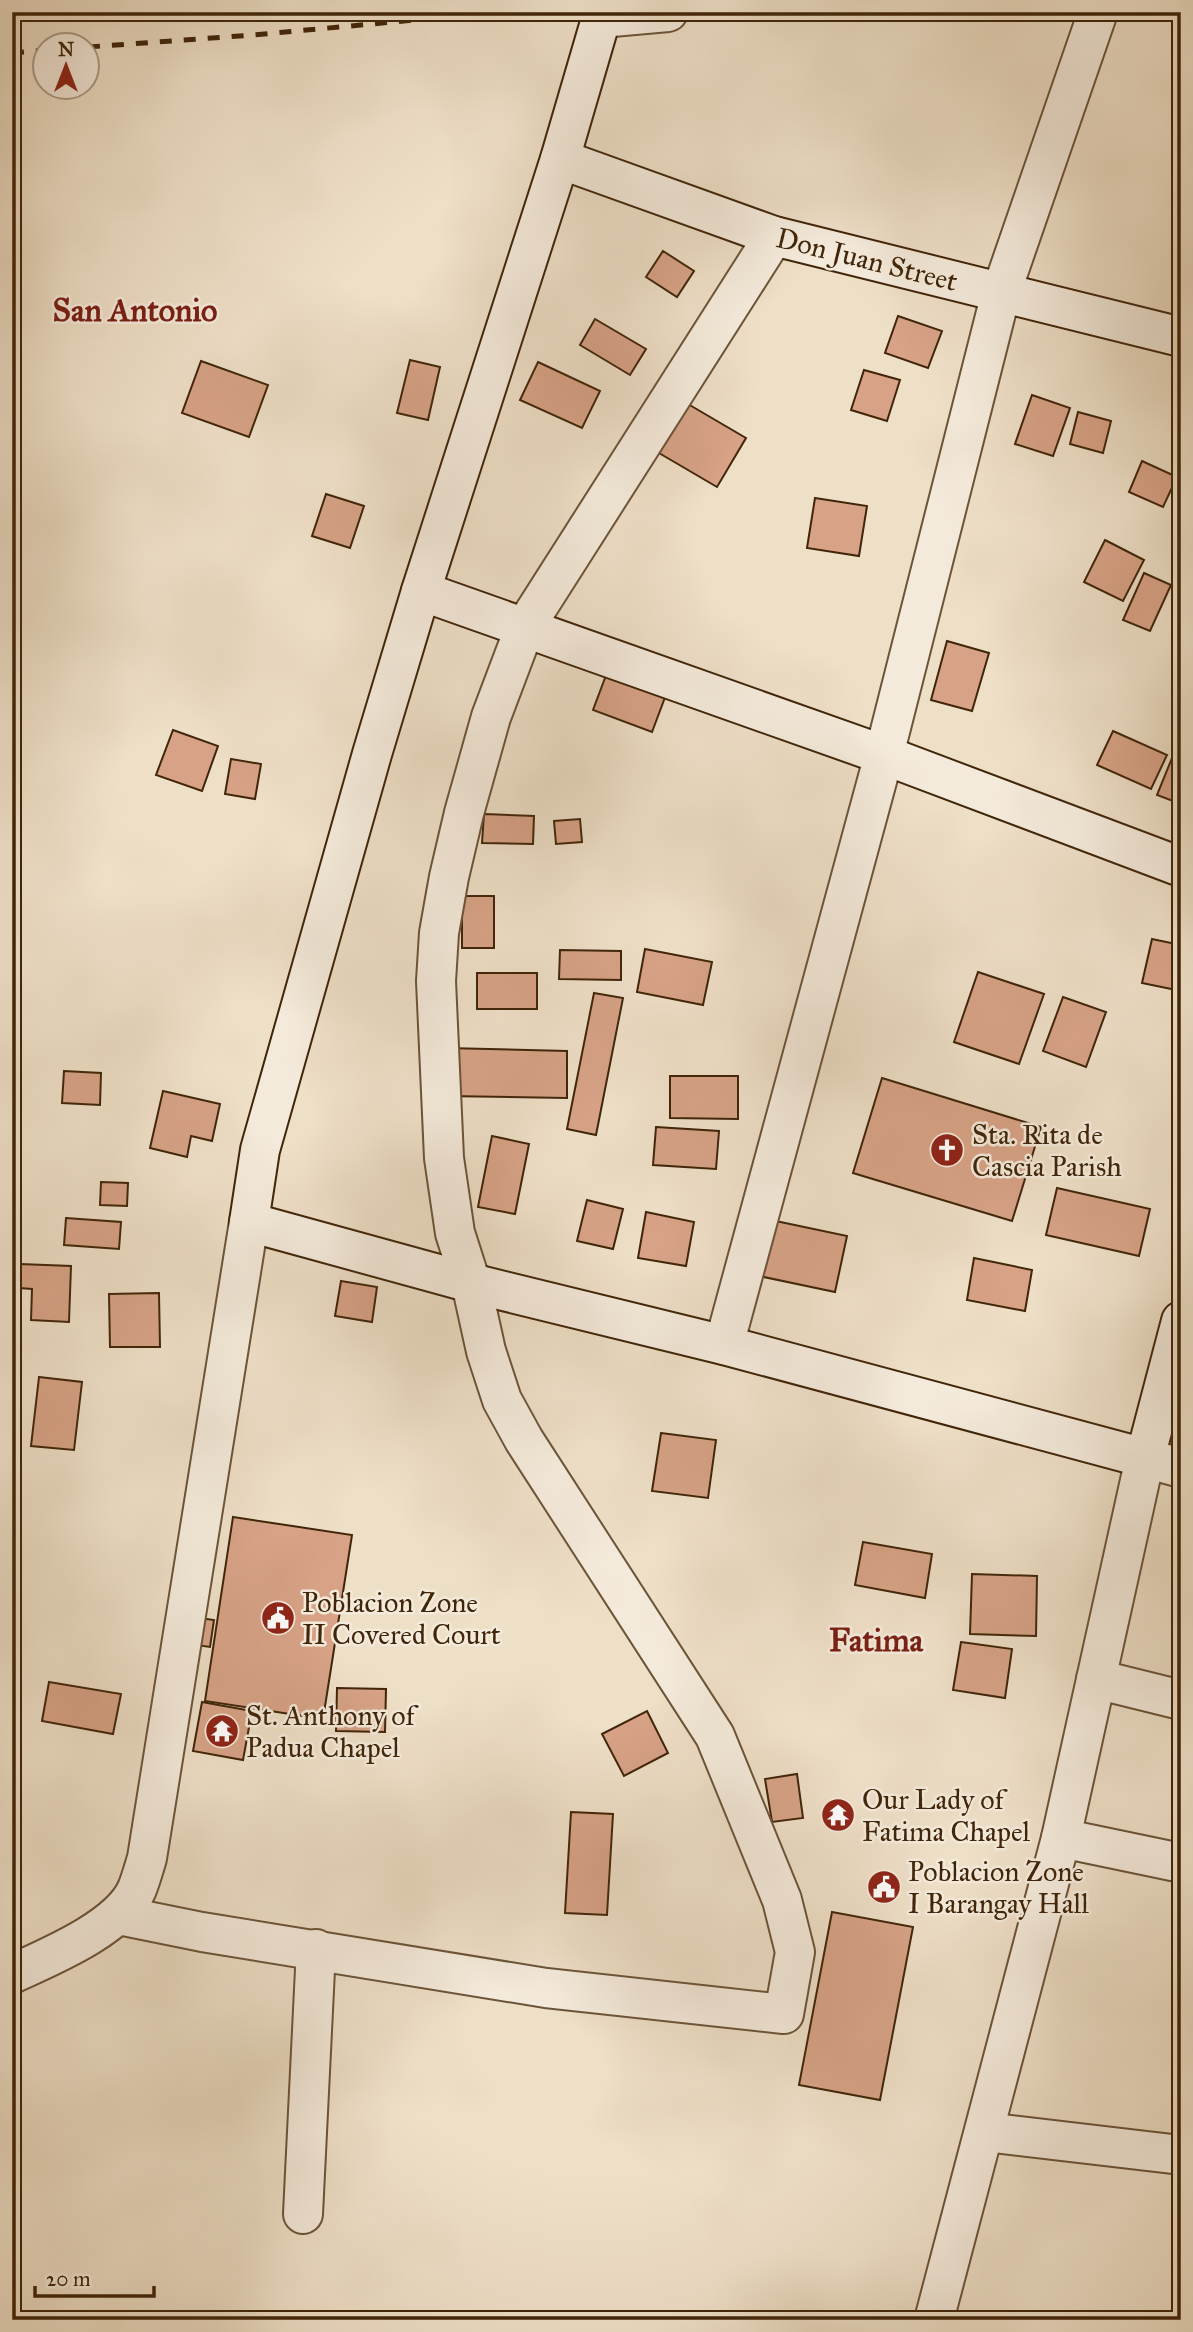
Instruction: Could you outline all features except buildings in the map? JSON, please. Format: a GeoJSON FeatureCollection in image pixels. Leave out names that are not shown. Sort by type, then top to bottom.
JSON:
{"type":"FeatureCollection","features":[{"type":"Feature","properties":{"kind":"street"},"geometry":{"type":"LineString","coordinates":[[12,1974],[64,1950],[118,1915],[136,1891],[147,1858],[260,1150],[278,1084],[421,591],[560,159],[602,15],[667,12]]}},
{"type":"Feature","properties":{"kind":"street"},"geometry":{"type":"LineString","coordinates":[[724,1345],[884,755],[1001,293],[1098,12]]}},
{"type":"Feature","properties":{"kind":"street","name":"Don Juan Street"},"geometry":{"type":"LineString","coordinates":[[560,159],[774,236],[1181,337]]}},
{"type":"Feature","properties":{"kind":"street"},"geometry":{"type":"LineString","coordinates":[[118,1915],[202,1932],[546,1988],[784,2014],[795,1952],[782,1900],[715,1737],[524,1440],[502,1399],[485,1351],[471,1283],[455,1233],[444,1158],[436,981],[439,933],[464,813],[491,717],[526,628],[774,236]]}},
{"type":"Feature","properties":{"kind":"street"},"geometry":{"type":"LineString","coordinates":[[421,591],[884,755],[1181,867]]}},
{"type":"Feature","properties":{"kind":"street"},"geometry":{"type":"LineString","coordinates":[[249,1222],[471,1283],[724,1345],[1163,1463]]}},
{"type":"Feature","properties":{"kind":"street"},"geometry":{"type":"LineString","coordinates":[[934,2320],[1061,1838],[1096,1679],[1163,1463],[1181,1321]]}},
{"type":"Feature","properties":{"kind":"street"},"geometry":{"type":"LineString","coordinates":[[1096,1679],[1181,1700]]}},
{"type":"Feature","properties":{"kind":"street"},"geometry":{"type":"LineString","coordinates":[[1061,1838],[1181,1863]]}},
{"type":"Feature","properties":{"kind":"street"},"geometry":{"type":"LineString","coordinates":[[303,2214],[316,1949]]}},
{"type":"Feature","properties":{"kind":"street"},"geometry":{"type":"LineString","coordinates":[[985,2132],[1181,2155]]}},
{"type":"Feature","properties":{"kind":"railway"},"geometry":{"type":"LineString","coordinates":[[102,46],[501,12]]}},
{"type":"Feature","properties":{"kind":"railway"},"geometry":{"type":"LineString","coordinates":[[12,53],[32,51]]}},
{"type":"Feature","properties":{"kind":"place","name":"Sta. Rita de Cascia Parish"},"geometry":{"type":"Point","coordinates":[947,1150]}},
{"type":"Feature","properties":{"kind":"place","name":"Poblacion Zone II Covered Court"},"geometry":{"type":"Point","coordinates":[278,1618]}},
{"type":"Feature","properties":{"kind":"place","name":"St. Anthony of Padua Chapel"},"geometry":{"type":"Point","coordinates":[222,1731]}},
{"type":"Feature","properties":{"kind":"place","name":"Our Lady of Fatima Chapel"},"geometry":{"type":"Point","coordinates":[838,1815]}},
{"type":"Feature","properties":{"kind":"place","name":"Poblacion Zone I Barangay Hall"},"geometry":{"type":"Point","coordinates":[884,1887]}},
{"type":"Feature","properties":{"kind":"district","name":"San Antonio"},"geometry":{"type":"Point","coordinates":[135,310]}},
{"type":"Feature","properties":{"kind":"district","name":"Fatima"},"geometry":{"type":"Point","coordinates":[876,1640]}}]}
